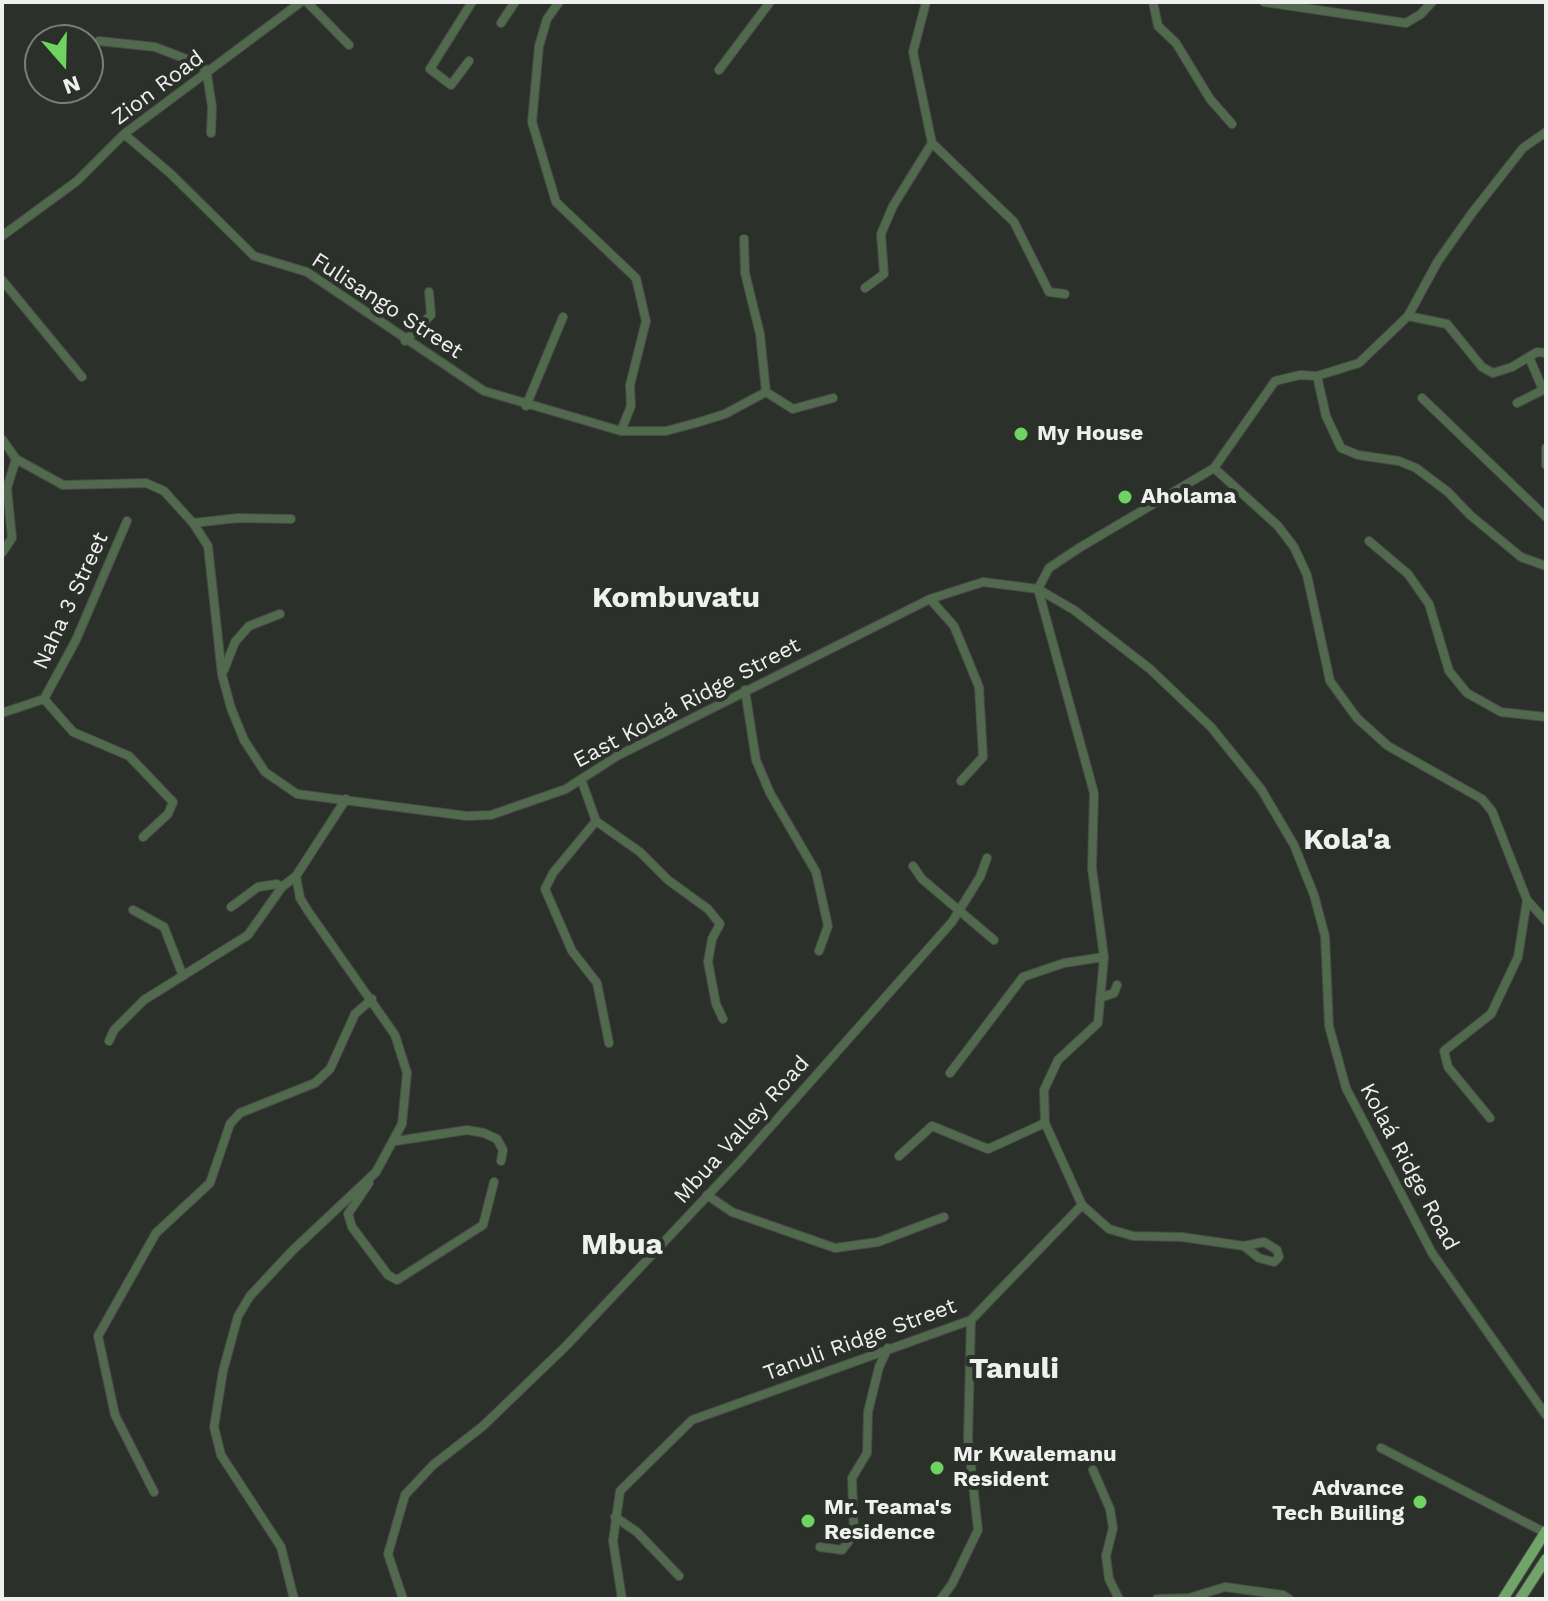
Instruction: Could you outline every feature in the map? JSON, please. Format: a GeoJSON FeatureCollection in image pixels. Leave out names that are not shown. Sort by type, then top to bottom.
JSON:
{"type":"FeatureCollection","features":[{"type":"Feature","properties":{"kind":"main road"},"geometry":{"type":"LineString","coordinates":[[1503,1599],[1546,1532]]}},
{"type":"Feature","properties":{"kind":"main road"},"geometry":{"type":"LineString","coordinates":[[1520,1599],[1546,1559]]}},
{"type":"Feature","properties":{"kind":"street"},"geometry":{"type":"LineString","coordinates":[[304,2],[349,45]]}},
{"type":"Feature","properties":{"kind":"street","name":"Zion Road"},"geometry":{"type":"LineString","coordinates":[[2,236],[77,181],[124,134],[304,2]]}},
{"type":"Feature","properties":{"kind":"street"},"geometry":{"type":"LineString","coordinates":[[469,61],[451,85],[430,69],[472,2]]}},
{"type":"Feature","properties":{"kind":"street"},"geometry":{"type":"LineString","coordinates":[[501,23],[515,2]]}},
{"type":"Feature","properties":{"kind":"street"},"geometry":{"type":"LineString","coordinates":[[559,2],[547,19],[539,46],[532,122],[556,202],[636,278],[646,321],[630,385],[631,406],[621,431]]}},
{"type":"Feature","properties":{"kind":"street"},"geometry":{"type":"LineString","coordinates":[[719,70],[770,2]]}},
{"type":"Feature","properties":{"kind":"street"},"geometry":{"type":"LineString","coordinates":[[926,2],[913,52],[932,143],[1014,222],[1049,292],[1065,294]]}},
{"type":"Feature","properties":{"kind":"street"},"geometry":{"type":"LineString","coordinates":[[1153,2],[1158,26],[1176,43],[1210,99],[1232,124]]}},
{"type":"Feature","properties":{"kind":"street"},"geometry":{"type":"LineString","coordinates":[[1264,2],[1406,23],[1421,14],[1432,2]]}},
{"type":"Feature","properties":{"kind":"street"},"geometry":{"type":"LineString","coordinates":[[104,42],[155,47],[197,62],[207,74],[211,133]]}},
{"type":"Feature","properties":{"kind":"street"},"geometry":{"type":"LineString","coordinates":[[1244,1246],[1182,1237],[1133,1236],[1109,1229],[1082,1205],[1045,1123],[1044,1090],[1058,1060],[1098,1023],[1104,957],[1092,868],[1094,793],[1038,589],[1049,568],[1214,468],[1267,388],[1288,378],[1317,376],[1359,363],[1408,316],[1438,261],[1472,213],[1523,148],[1546,132]]}},
{"type":"Feature","properties":{"kind":"street","name":"Fulisango Street"},"geometry":{"type":"LineString","coordinates":[[124,134],[171,174],[254,256],[307,272],[405,341],[484,391],[526,406],[621,431],[666,431],[696,423],[725,414],[766,392]]}},
{"type":"Feature","properties":{"kind":"street"},"geometry":{"type":"LineString","coordinates":[[865,288],[884,274],[881,234],[893,206],[932,143]]}},
{"type":"Feature","properties":{"kind":"street"},"geometry":{"type":"LineString","coordinates":[[744,239],[745,273],[760,334],[766,392],[793,409],[833,398]]}},
{"type":"Feature","properties":{"kind":"street"},"geometry":{"type":"LineString","coordinates":[[2,280],[82,377]]}},
{"type":"Feature","properties":{"kind":"street"},"geometry":{"type":"LineString","coordinates":[[405,341],[431,315],[429,292]]}},
{"type":"Feature","properties":{"kind":"street"},"geometry":{"type":"LineString","coordinates":[[1408,316],[1447,324],[1482,367],[1493,373],[1512,367],[1537,352],[1546,353]]}},
{"type":"Feature","properties":{"kind":"street"},"geometry":{"type":"LineString","coordinates":[[526,406],[563,317]]}},
{"type":"Feature","properties":{"kind":"street"},"geometry":{"type":"LineString","coordinates":[[1517,403],[1543,390],[1529,357]]}},
{"type":"Feature","properties":{"kind":"street"},"geometry":{"type":"LineString","coordinates":[[1317,376],[1326,416],[1341,448],[1358,455],[1399,461],[1431,477],[1521,557],[1546,566]]}},
{"type":"Feature","properties":{"kind":"street"},"geometry":{"type":"LineString","coordinates":[[1422,398],[1546,517]]}},
{"type":"Feature","properties":{"kind":"street"},"geometry":{"type":"LineString","coordinates":[[2,439],[16,459],[7,488],[12,538],[2,553]]}},
{"type":"Feature","properties":{"kind":"street"},"geometry":{"type":"LineString","coordinates":[[1546,448],[1546,465]]}},
{"type":"Feature","properties":{"kind":"street","name":"East Kolaá Ridge Street"},"geometry":{"type":"LineString","coordinates":[[16,459],[63,485],[146,483],[164,491],[193,523],[208,546],[222,675],[244,740],[265,772],[297,794],[467,816],[491,815],[544,798],[617,756],[745,690],[930,599],[983,582],[1038,589]]}},
{"type":"Feature","properties":{"kind":"street"},"geometry":{"type":"LineString","coordinates":[[1214,468],[1278,526],[1294,547],[1307,575],[1330,681],[1357,718],[1388,746],[1482,799],[1492,811],[1527,900],[1546,921]]}},
{"type":"Feature","properties":{"kind":"street"},"geometry":{"type":"LineString","coordinates":[[193,523],[238,518],[291,519]]}},
{"type":"Feature","properties":{"kind":"street","name":"Naha 3 Street"},"geometry":{"type":"LineString","coordinates":[[2,713],[44,699],[76,640],[127,521]]}},
{"type":"Feature","properties":{"kind":"street"},"geometry":{"type":"LineString","coordinates":[[1369,541],[1408,574],[1429,604],[1449,671],[1467,693],[1501,712],[1546,717]]}},
{"type":"Feature","properties":{"kind":"street","name":"Kolaá Ridge Road"},"geometry":{"type":"LineString","coordinates":[[1038,589],[1074,610],[1150,669],[1211,727],[1261,789],[1294,845],[1314,895],[1325,936],[1329,1026],[1346,1088],[1432,1253],[1546,1415]]}},
{"type":"Feature","properties":{"kind":"street"},"geometry":{"type":"LineString","coordinates":[[930,599],[954,626],[971,660],[979,687],[983,757],[961,781]]}},
{"type":"Feature","properties":{"kind":"street"},"geometry":{"type":"LineString","coordinates":[[222,675],[235,642],[249,626],[280,614]]}},
{"type":"Feature","properties":{"kind":"street"},"geometry":{"type":"LineString","coordinates":[[745,690],[756,760],[770,793],[816,872],[828,926],[819,951]]}},
{"type":"Feature","properties":{"kind":"street"},"geometry":{"type":"LineString","coordinates":[[44,699],[73,732],[129,756],[173,802],[168,814],[143,837]]}},
{"type":"Feature","properties":{"kind":"street"},"geometry":{"type":"LineString","coordinates":[[581,779],[596,821],[640,852],[668,880],[708,909],[720,924],[712,939],[708,962],[716,1004],[723,1019]]}},
{"type":"Feature","properties":{"kind":"street"},"geometry":{"type":"LineString","coordinates":[[109,1041],[124,1018],[144,1000],[248,935],[282,887],[296,876],[346,799]]}},
{"type":"Feature","properties":{"kind":"street"},"geometry":{"type":"LineString","coordinates":[[596,821],[553,873],[545,889],[572,951],[597,983],[609,1043]]}},
{"type":"Feature","properties":{"kind":"street","name":"Mbua Valley Road"},"geometry":{"type":"LineString","coordinates":[[403,1599],[388,1554],[405,1495],[433,1465],[483,1426],[567,1345],[707,1195],[958,912],[980,877],[987,858]]}},
{"type":"Feature","properties":{"kind":"street"},"geometry":{"type":"LineString","coordinates":[[913,866],[922,879],[958,912],[994,940]]}},
{"type":"Feature","properties":{"kind":"street"},"geometry":{"type":"LineString","coordinates":[[296,876],[300,898],[308,911],[395,1035],[407,1073],[406,1106],[396,1141],[348,1214],[352,1227],[388,1275],[397,1280],[483,1225],[494,1182]]}},
{"type":"Feature","properties":{"kind":"street"},"geometry":{"type":"LineString","coordinates":[[231,907],[258,887],[282,887]]}},
{"type":"Feature","properties":{"kind":"street"},"geometry":{"type":"LineString","coordinates":[[1490,1118],[1448,1067],[1444,1051],[1491,1014],[1518,957],[1527,900]]}},
{"type":"Feature","properties":{"kind":"street"},"geometry":{"type":"LineString","coordinates":[[133,910],[164,927],[183,976]]}},
{"type":"Feature","properties":{"kind":"street"},"geometry":{"type":"LineString","coordinates":[[950,1073],[1023,977],[1064,963],[1104,957]]}},
{"type":"Feature","properties":{"kind":"street"},"geometry":{"type":"LineString","coordinates":[[1100,998],[1114,993],[1117,985]]}},
{"type":"Feature","properties":{"kind":"street"},"geometry":{"type":"LineString","coordinates":[[154,1492],[115,1415],[98,1336],[156,1233],[210,1183],[230,1124],[240,1113],[315,1083],[330,1069],[355,1014],[372,999]]}},
{"type":"Feature","properties":{"kind":"street"},"geometry":{"type":"LineString","coordinates":[[899,1156],[932,1126],[988,1149],[1045,1123]]}},
{"type":"Feature","properties":{"kind":"street"},"geometry":{"type":"LineString","coordinates":[[396,1141],[467,1130],[484,1133],[497,1139],[503,1150],[501,1161]]}},
{"type":"Feature","properties":{"kind":"street"},"geometry":{"type":"LineString","coordinates":[[294,1599],[281,1547],[221,1455],[214,1427],[223,1371],[238,1316],[250,1296],[293,1250],[376,1172]]}},
{"type":"Feature","properties":{"kind":"street"},"geometry":{"type":"LineString","coordinates":[[707,1195],[732,1212],[835,1248],[878,1242],[944,1217]]}},
{"type":"Feature","properties":{"kind":"street","name":"Tanuli Ridge Street"},"geometry":{"type":"LineString","coordinates":[[622,1599],[615,1566],[615,1517],[620,1491],[692,1420],[888,1347],[971,1320],[1082,1205]]}},
{"type":"Feature","properties":{"kind":"street"},"geometry":{"type":"LineString","coordinates":[[941,1599],[952,1584],[978,1530],[968,1439],[971,1320]]}},
{"type":"Feature","properties":{"kind":"street"},"geometry":{"type":"LineString","coordinates":[[820,1547],[842,1550],[854,1534],[852,1478],[867,1453],[868,1412],[879,1367],[888,1347]]}},
{"type":"Feature","properties":{"kind":"street"},"geometry":{"type":"LineString","coordinates":[[1381,1448],[1546,1532]]}},
{"type":"Feature","properties":{"kind":"street"},"geometry":{"type":"LineString","coordinates":[[1093,1470],[1110,1509],[1113,1528],[1106,1556],[1109,1579],[1119,1599]]}},
{"type":"Feature","properties":{"kind":"street"},"geometry":{"type":"LineString","coordinates":[[615,1517],[637,1532],[679,1576]]}},
{"type":"Feature","properties":{"kind":"street"},"geometry":{"type":"LineString","coordinates":[[1157,1599],[1194,1598],[1225,1587],[1283,1595],[1289,1599]]}},
{"type":"Feature","properties":{"kind":"place","name":"My House"},"geometry":{"type":"Point","coordinates":[1021,434]}},
{"type":"Feature","properties":{"kind":"place","name":"Aholama"},"geometry":{"type":"Point","coordinates":[1125,497]}},
{"type":"Feature","properties":{"kind":"place","name":"Mr Kwalemanu Resident"},"geometry":{"type":"Point","coordinates":[937,1468]}},
{"type":"Feature","properties":{"kind":"place","name":"Advance Tech Builing"},"geometry":{"type":"Point","coordinates":[1420,1502]}},
{"type":"Feature","properties":{"kind":"place","name":"Mr. Teama's Residence"},"geometry":{"type":"Point","coordinates":[808,1521]}},
{"type":"Feature","properties":{"kind":"district","name":"Kombuvatu"},"geometry":{"type":"Point","coordinates":[676,598]}},
{"type":"Feature","properties":{"kind":"district","name":"Kola'a"},"geometry":{"type":"Point","coordinates":[1347,840]}},
{"type":"Feature","properties":{"kind":"district","name":"Mbua"},"geometry":{"type":"Point","coordinates":[622,1245]}},
{"type":"Feature","properties":{"kind":"district","name":"Tanuli"},"geometry":{"type":"Point","coordinates":[1014,1369]}}]}
